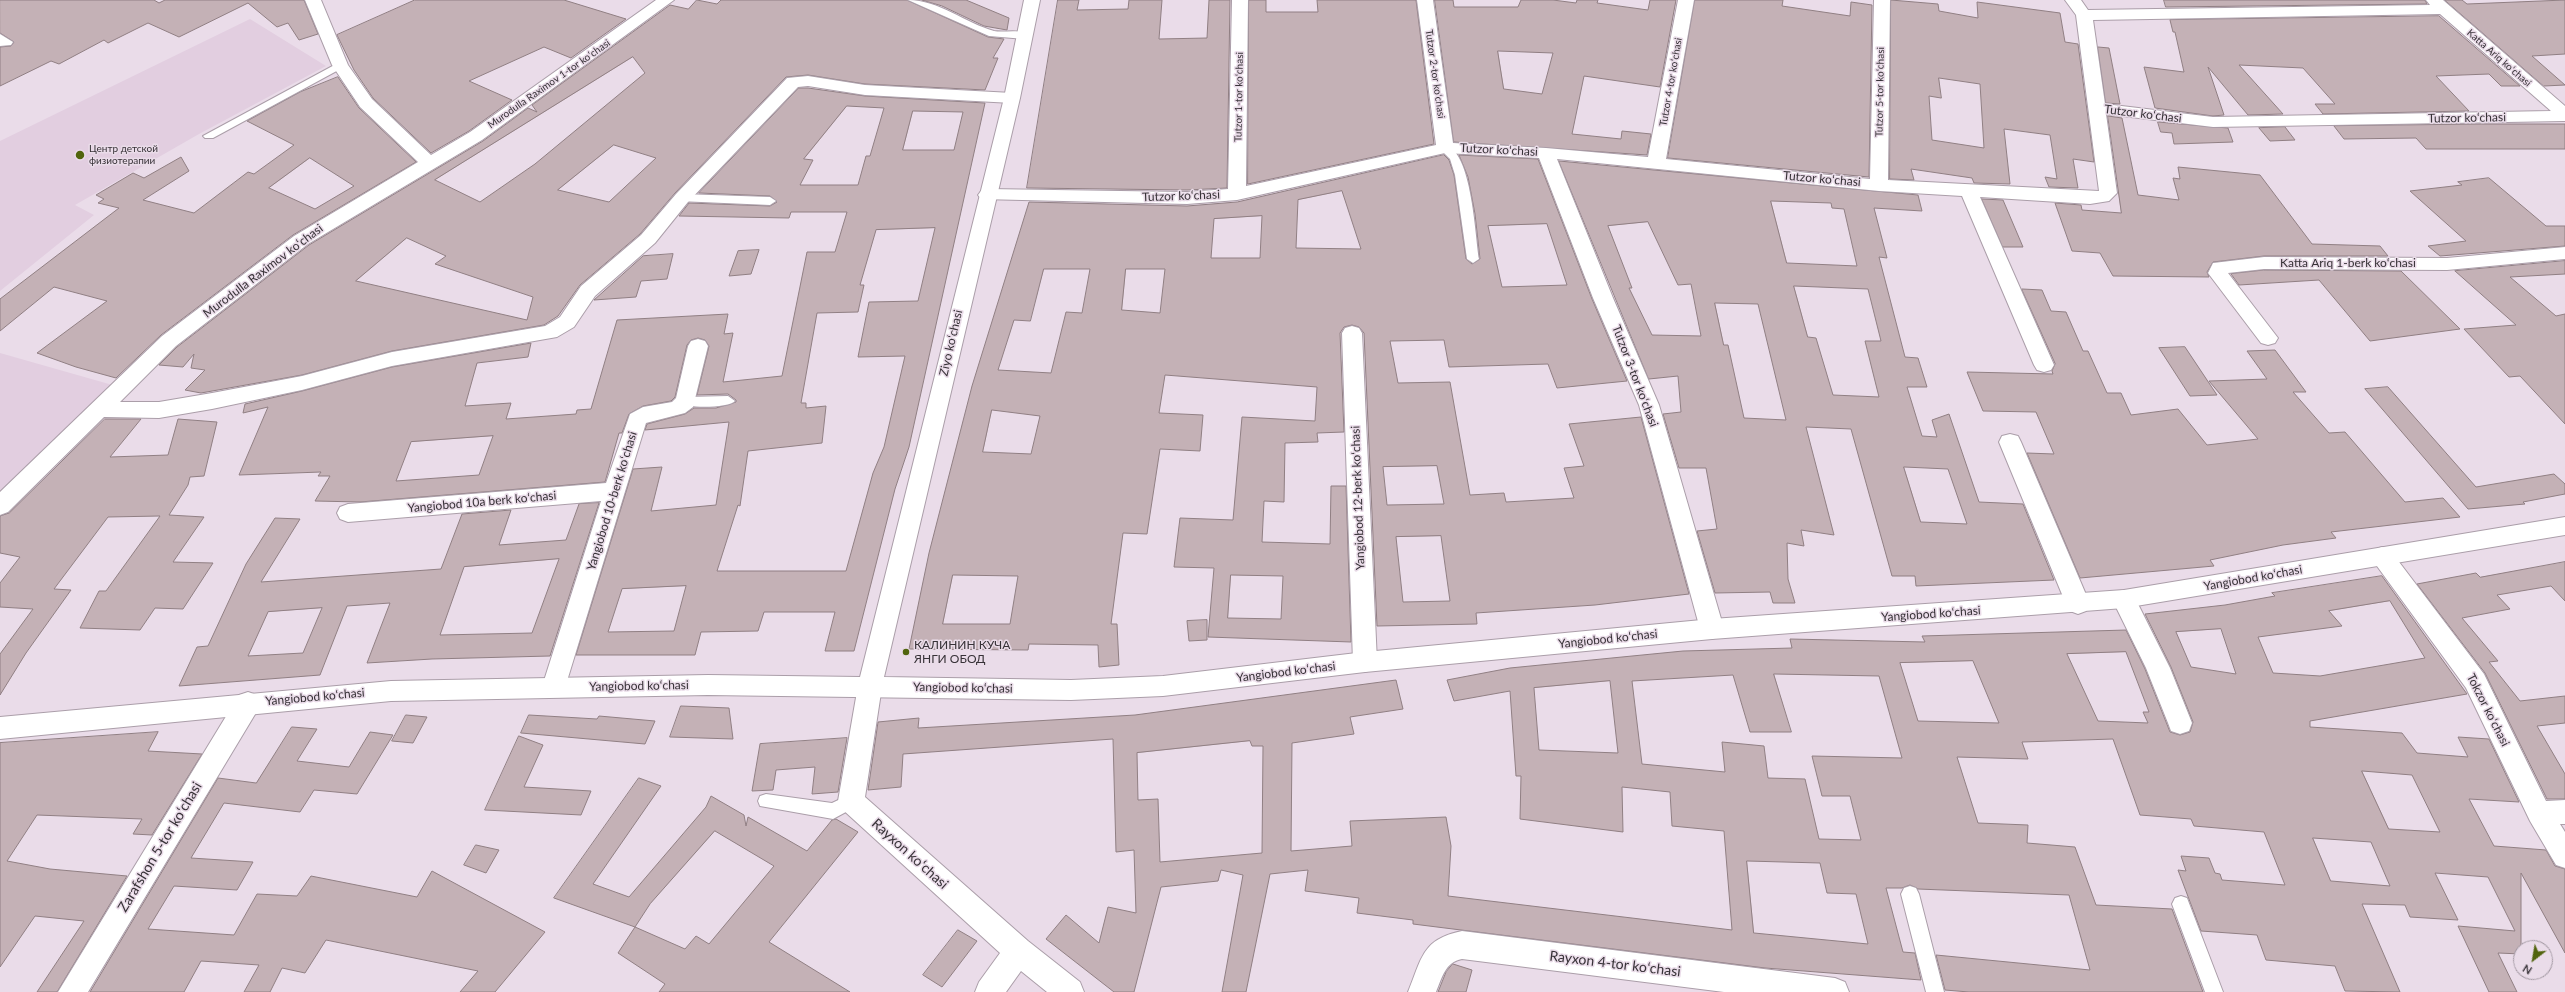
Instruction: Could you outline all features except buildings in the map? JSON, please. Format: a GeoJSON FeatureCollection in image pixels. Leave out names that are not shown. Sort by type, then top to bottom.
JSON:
{"type":"FeatureCollection","features":[{"type":"Feature","properties":{"kind":"street"},"geometry":{"type":"LineString","coordinates":[[313,0],[340,64],[366,103],[429,164]]}},
{"type":"Feature","properties":{"kind":"street","name":"Murodulla Raximov 1-tor koʻchasi"},"geometry":{"type":"LineString","coordinates":[[429,164],[476,136],[666,0]]}},
{"type":"Feature","properties":{"kind":"street","name":"Ziyo koʻchasi"},"geometry":{"type":"LineString","coordinates":[[870,686],[986,195],[1012,98],[1032,0]]}},
{"type":"Feature","properties":{"kind":"street","name":"Tutzor 1-tor koʻchasi"},"geometry":{"type":"LineString","coordinates":[[1237,194],[1240,0]]}},
{"type":"Feature","properties":{"kind":"street","name":"Tutzor 2-tor koʻchasi"},"geometry":{"type":"LineString","coordinates":[[1425,0],[1445,148]]}},
{"type":"Feature","properties":{"kind":"street","name":"Tutzor 4-tor koʻchasi"},"geometry":{"type":"LineString","coordinates":[[1656,164],[1686,0]]}},
{"type":"Feature","properties":{"kind":"street","name":"Tutzor 5-tor koʻchasi"},"geometry":{"type":"LineString","coordinates":[[1879,185],[1882,0]]}},
{"type":"Feature","properties":{"kind":"street"},"geometry":{"type":"LineString","coordinates":[[2073,0],[2084,15],[2097,108]]}},
{"type":"Feature","properties":{"kind":"street"},"geometry":{"type":"LineString","coordinates":[[2230,0],[2241,13]]}},
{"type":"Feature","properties":{"kind":"street"},"geometry":{"type":"LineString","coordinates":[[2084,15],[2241,13],[2439,5]]}},
{"type":"Feature","properties":{"kind":"street","name":"Katta Ariq koʻchasi"},"geometry":{"type":"LineString","coordinates":[[2439,5],[2565,116]]}},
{"type":"Feature","properties":{"kind":"street"},"geometry":{"type":"LineString","coordinates":[[100,409],[158,410],[212,401],[302,383],[384,360],[550,332],[567,322],[588,291],[648,239],[682,198],[788,85],[799,80],[865,90],[1012,98]]}},
{"type":"Feature","properties":{"kind":"street","name":"Tutzor koʻchasi"},"geometry":{"type":"LineString","coordinates":[[986,195],[1187,198],[1237,194],[1445,148],[1546,153],[1879,185],[1969,192],[2104,197],[2108,193],[2097,108],[2213,122],[2565,116]]}},
{"type":"Feature","properties":{"kind":"street","name":"Tutzor 3-tor koʻchasi"},"geometry":{"type":"LineString","coordinates":[[1546,153],[1604,298],[1650,405],[1712,629]]}},
{"type":"Feature","properties":{"kind":"street","name":"Murodulla Raximov koʻchasi"},"geometry":{"type":"LineString","coordinates":[[0,506],[169,341],[301,240],[429,164]]}},
{"type":"Feature","properties":{"kind":"street"},"geometry":{"type":"LineString","coordinates":[[1969,192],[2044,365]]}},
{"type":"Feature","properties":{"kind":"street","name":"Katta Ariq 1-berk koʻchasi"},"geometry":{"type":"LineString","coordinates":[[2268,338],[2218,273],[2220,267],[2264,263],[2447,264],[2565,252]]}},
{"type":"Feature","properties":{"kind":"street","name":"Yangiobod 12-berk koʻchasi"},"geometry":{"type":"LineString","coordinates":[[1352,333],[1364,662]]}},
{"type":"Feature","properties":{"kind":"street"},"geometry":{"type":"LineString","coordinates":[[686,402],[698,346]]}},
{"type":"Feature","properties":{"kind":"street","name":"Yangiobod 10-berk koʻchasi"},"geometry":{"type":"LineString","coordinates":[[554,687],[616,491],[637,419],[643,415],[678,408],[686,402]]}},
{"type":"Feature","properties":{"kind":"street"},"geometry":{"type":"LineString","coordinates":[[2010,442],[2078,604]]}},
{"type":"Feature","properties":{"kind":"street","name":"Yangiobod 10a berk koʻchasi"},"geometry":{"type":"LineString","coordinates":[[348,513],[616,491]]}},
{"type":"Feature","properties":{"kind":"street","name":"Yangiobod koʻchasi"},"geometry":{"type":"LineString","coordinates":[[0,728],[248,703],[391,691],[708,684],[1072,690],[1163,686],[1364,662],[1712,629],[2078,604],[2124,599],[2565,526]]}},
{"type":"Feature","properties":{"kind":"street","name":"Tokzor koʻchasi"},"geometry":{"type":"LineString","coordinates":[[2382,556],[2475,681],[2539,813],[2565,856]]}},
{"type":"Feature","properties":{"kind":"street"},"geometry":{"type":"LineString","coordinates":[[2124,599],[2158,668],[2180,723]]}},
{"type":"Feature","properties":{"kind":"street"},"geometry":{"type":"LineString","coordinates":[[851,801],[870,686]]}},
{"type":"Feature","properties":{"kind":"street","name":"Zarafshon 5-tor koʻchasi"},"geometry":{"type":"LineString","coordinates":[[72,992],[248,703]]}},
{"type":"Feature","properties":{"kind":"street","name":"Rayxon koʻchasi"},"geometry":{"type":"LineString","coordinates":[[851,801],[1018,951],[1070,992]]}},
{"type":"Feature","properties":{"kind":"street"},"geometry":{"type":"LineString","coordinates":[[2539,813],[2565,812]]}},
{"type":"Feature","properties":{"kind":"street","name":"Rayxon 4-tor koʻchasi"},"geometry":{"type":"LineString","coordinates":[[1422,992],[1437,957],[1447,948],[1462,945],[1835,992]]}},
{"type":"Feature","properties":{"kind":"street"},"geometry":{"type":"LineString","coordinates":[[989,992],[1018,951]]}},
{"type":"Feature","properties":{"kind":"lane"},"geometry":{"type":"LineString","coordinates":[[913,0],[993,34],[1025,36]]}},
{"type":"Feature","properties":{"kind":"lane"},"geometry":{"type":"LineString","coordinates":[[209,136],[340,64]]}},
{"type":"Feature","properties":{"kind":"lane"},"geometry":{"type":"LineString","coordinates":[[1445,148],[1456,158],[1461,175],[1474,259]]}},
{"type":"Feature","properties":{"kind":"lane"},"geometry":{"type":"LineString","coordinates":[[682,198],[770,201]]}},
{"type":"Feature","properties":{"kind":"lane"},"geometry":{"type":"LineString","coordinates":[[686,402],[728,401]]}},
{"type":"Feature","properties":{"kind":"lane"},"geometry":{"type":"LineString","coordinates":[[766,801],[833,811],[851,801]]}},
{"type":"Feature","properties":{"kind":"lane"},"geometry":{"type":"LineString","coordinates":[[1910,894],[1935,992]]}},
{"type":"Feature","properties":{"kind":"lane"},"geometry":{"type":"LineString","coordinates":[[2181,904],[2214,992]]}},
{"type":"Feature","properties":{"kind":"shaded area","name":"Центр детской физиотерапии"},"geometry":{"type":"Polygon","coordinates":[[[250,19],[326,66],[199,134],[75,205],[94,215],[0,291],[0,141],[250,19]]]}},
{"type":"Feature","properties":{"kind":"shaded area"},"geometry":{"type":"Polygon","coordinates":[[[0,353],[116,386],[0,493],[0,353]]]}},
{"type":"Feature","properties":{"kind":"place","name":"Центр детской физиотерапии"},"geometry":{"type":"Point","coordinates":[80,155]}},
{"type":"Feature","properties":{"kind":"place","name":"КАЛИНИН КУЧА ЯНГИ ОБОД"},"geometry":{"type":"Point","coordinates":[906,652]}}]}
